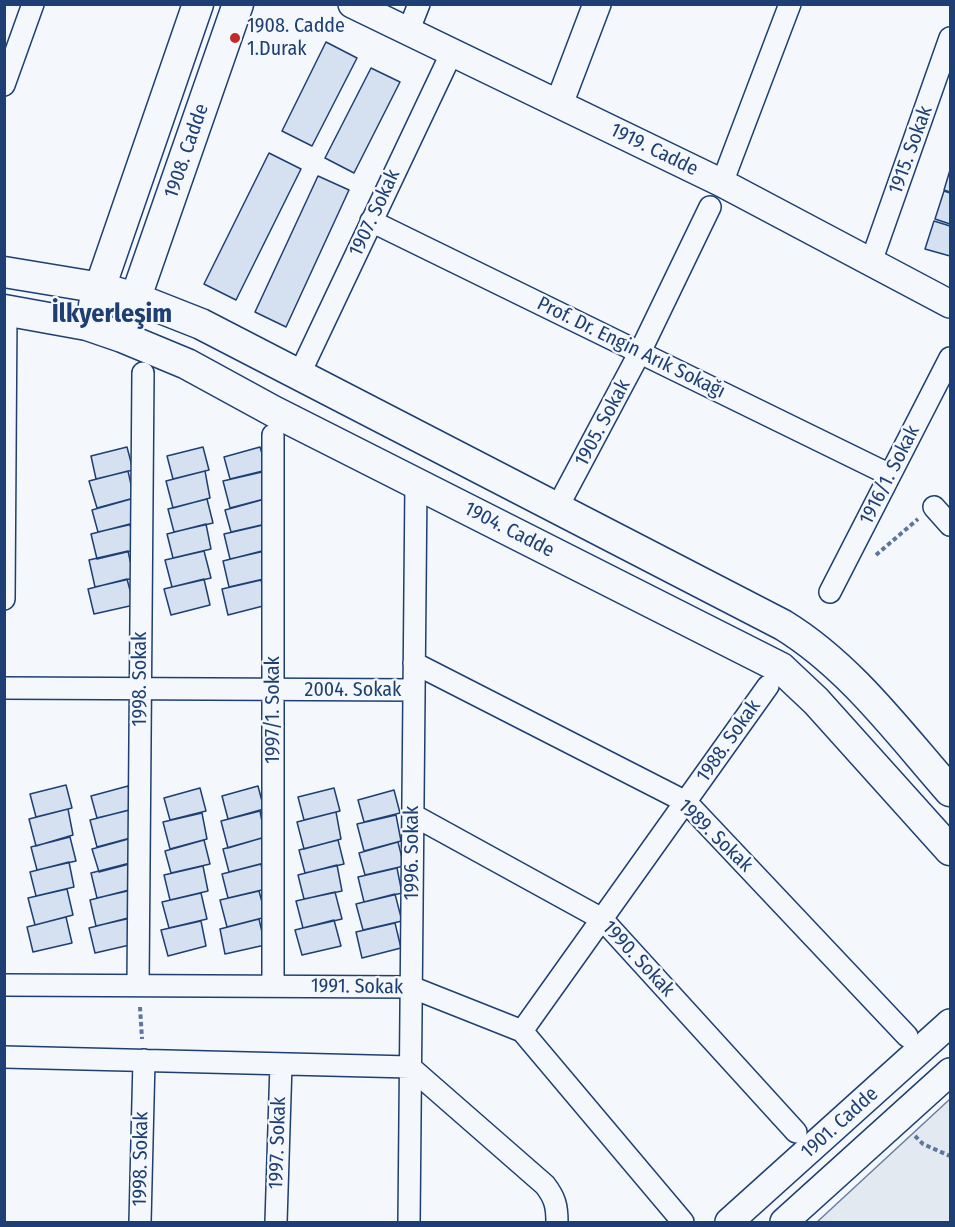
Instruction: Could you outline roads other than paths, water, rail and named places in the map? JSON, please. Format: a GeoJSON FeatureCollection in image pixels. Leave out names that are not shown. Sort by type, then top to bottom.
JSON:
{"type":"FeatureCollection","features":[{"type":"Feature","properties":{"kind":"main road","name":"1908. Cadde"},"geometry":{"type":"LineString","coordinates":[[87,325],[198,4]]}},
{"type":"Feature","properties":{"kind":"main road","name":"1908. Cadde"},"geometry":{"type":"LineString","coordinates":[[122,337],[238,4]]}},
{"type":"Feature","properties":{"kind":"main road"},"geometry":{"type":"LineString","coordinates":[[4,272],[100,288],[135,298],[201,324],[783,625],[806,639],[834,664],[878,709],[951,791]]}},
{"type":"Feature","properties":{"kind":"main road","name":"1904. Cadde"},"geometry":{"type":"LineString","coordinates":[[5,311],[87,325],[188,364],[273,411],[781,668],[816,701],[951,850]]}},
{"type":"Feature","properties":{"kind":"street"},"geometry":{"type":"LineString","coordinates":[[4,85],[33,4]]}},
{"type":"Feature","properties":{"kind":"street","name":"1919. Cadde"},"geometry":{"type":"LineString","coordinates":[[352,4],[722,183],[951,304]]}},
{"type":"Feature","properties":{"kind":"street"},"geometry":{"type":"LineString","coordinates":[[408,32],[418,4]]}},
{"type":"Feature","properties":{"kind":"street"},"geometry":{"type":"LineString","coordinates":[[559,104],[597,4]]}},
{"type":"Feature","properties":{"kind":"street"},"geometry":{"type":"LineString","coordinates":[[722,183],[790,4]]}},
{"type":"Feature","properties":{"kind":"street","name":"1915. Sokak"},"geometry":{"type":"LineString","coordinates":[[871,262],[951,38]]}},
{"type":"Feature","properties":{"kind":"street","name":"1907. Sokak"},"geometry":{"type":"LineString","coordinates":[[299,375],[452,52]]}},
{"type":"Feature","properties":{"kind":"street","name":"1905. Sokak"},"geometry":{"type":"LineString","coordinates":[[557,508],[640,352],[710,207]]}},
{"type":"Feature","properties":{"kind":"street","name":"Prof. Dr. Engin Arık Sokağı"},"geometry":{"type":"LineString","coordinates":[[371,221],[890,475]]}},
{"type":"Feature","properties":{"kind":"street"},"geometry":{"type":"LineString","coordinates":[[4,599],[5,311]]}},
{"type":"Feature","properties":{"kind":"street","name":"1916/1. Sokak"},"geometry":{"type":"LineString","coordinates":[[830,592],[951,358]]}},
{"type":"Feature","properties":{"kind":"street","name":"1998. Sokak"},"geometry":{"type":"LineString","coordinates":[[138,986],[143,372]]}},
{"type":"Feature","properties":{"kind":"street","name":"1997/1. Sokak"},"geometry":{"type":"LineString","coordinates":[[273,435],[273,986]]}},
{"type":"Feature","properties":{"kind":"street","name":"1996. Sokak"},"geometry":{"type":"LineString","coordinates":[[409,1222],[416,483]]}},
{"type":"Feature","properties":{"kind":"street"},"geometry":{"type":"LineString","coordinates":[[934,507],[951,525]]}},
{"type":"Feature","properties":{"kind":"street","name":"1989. Sokak"},"geometry":{"type":"LineString","coordinates":[[414,663],[686,802],[907,1036]]}},
{"type":"Feature","properties":{"kind":"street","name":"1988. Sokak"},"geometry":{"type":"LineString","coordinates":[[522,1031],[768,686]]}},
{"type":"Feature","properties":{"kind":"street","name":"2004. Sokak"},"geometry":{"type":"LineString","coordinates":[[4,688],[414,690]]}},
{"type":"Feature","properties":{"kind":"street","name":"1990. Sokak"},"geometry":{"type":"LineString","coordinates":[[412,815],[602,919],[796,1132]]}},
{"type":"Feature","properties":{"kind":"street","name":"1991. Sokak"},"geometry":{"type":"LineString","coordinates":[[4,985],[411,987],[522,1031],[682,1222]]}},
{"type":"Feature","properties":{"kind":"street","name":"1901. Cadde"},"geometry":{"type":"LineString","coordinates":[[729,1222],[951,1023]]}},
{"type":"Feature","properties":{"kind":"street"},"geometry":{"type":"LineString","coordinates":[[4,1057],[410,1067],[545,1185],[554,1197],[557,1222]]}},
{"type":"Feature","properties":{"kind":"street","name":"1998. Sokak"},"geometry":{"type":"LineString","coordinates":[[140,1222],[144,1060]]}},
{"type":"Feature","properties":{"kind":"street","name":"1997. Sokak"},"geometry":{"type":"LineString","coordinates":[[276,1222],[281,1064]]}},
{"type":"Feature","properties":{"kind":"street","name":"1901. Cadde"},"geometry":{"type":"LineString","coordinates":[[784,1222],[951,1072]]}},
{"type":"Feature","properties":{"kind":"place","name":"1908. Cadde 1.Durak"},"geometry":{"type":"Point","coordinates":[235,38]}},
{"type":"Feature","properties":{"kind":"district","name":"İlkyerleşim"},"geometry":{"type":"Point","coordinates":[112,315]}}]}
